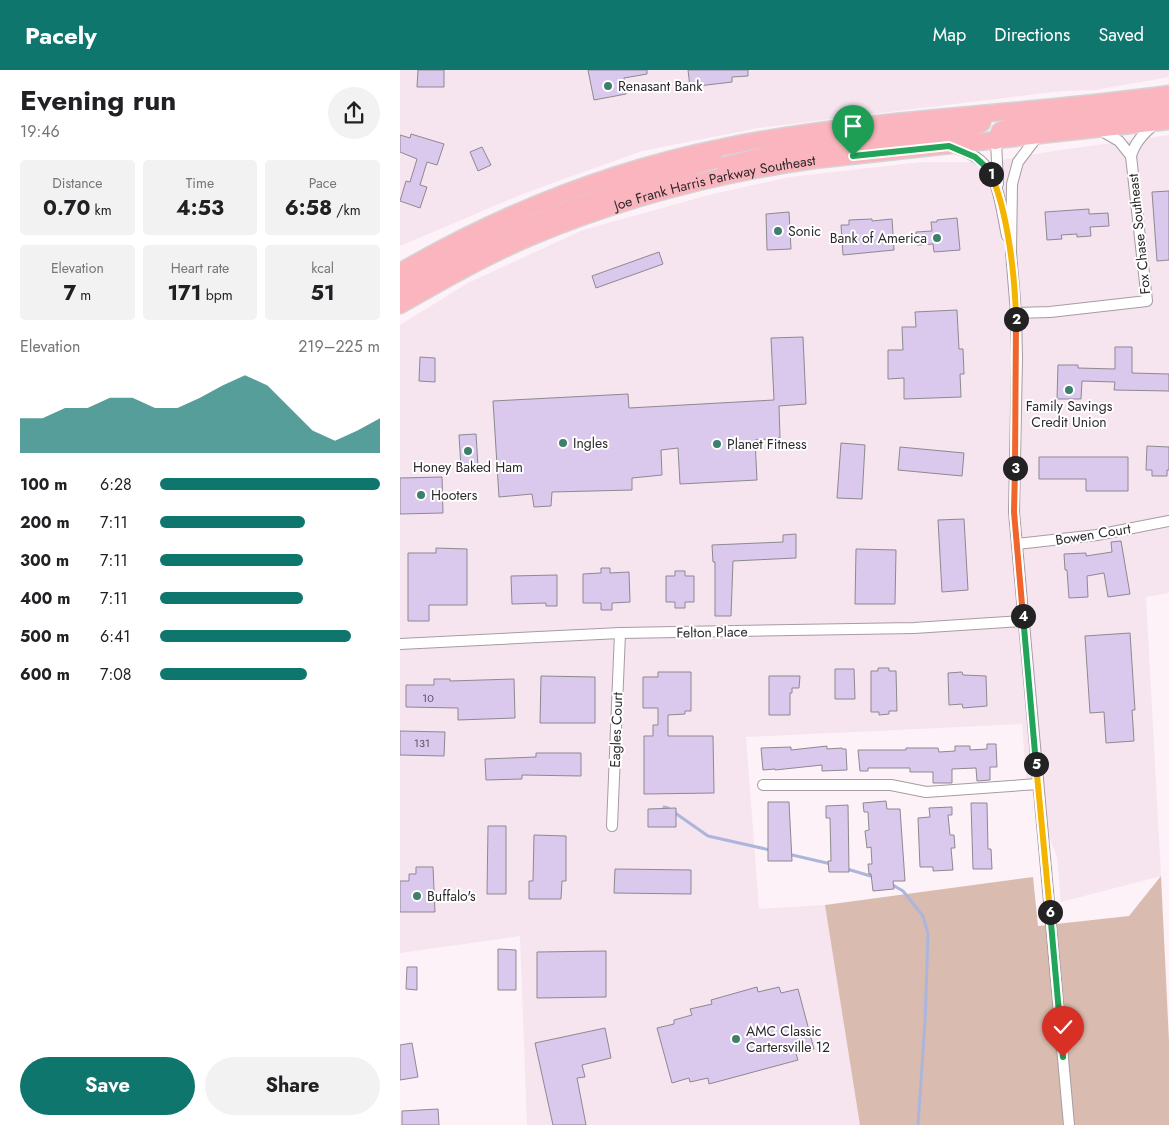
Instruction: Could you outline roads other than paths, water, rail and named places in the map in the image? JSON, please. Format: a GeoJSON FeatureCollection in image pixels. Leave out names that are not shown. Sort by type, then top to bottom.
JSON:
{"type":"FeatureCollection","features":[{"type":"Feature","properties":{"kind":"main road","name":"Joe Frank Harris Parkway Southeast"},"geometry":{"type":"LineString","coordinates":[[400,272],[430,254],[488,226],[576,189],[656,164],[723,147],[857,127],[1169,94]]}},
{"type":"Feature","properties":{"kind":"main road"},"geometry":{"type":"LineString","coordinates":[[996,141],[1000,131],[1008,127],[1169,108]]}},
{"type":"Feature","properties":{"kind":"main road"},"geometry":{"type":"LineString","coordinates":[[692,183],[706,173],[718,168],[812,145],[976,126],[982,123],[984,114]]}},
{"type":"Feature","properties":{"kind":"main road","name":"Joe Frank Harris Parkway Southeast"},"geometry":{"type":"LineString","coordinates":[[400,305],[468,267],[528,238],[599,211],[692,183],[786,164],[1163,122]]}},
{"type":"Feature","properties":{"kind":"main road"},"geometry":{"type":"LineString","coordinates":[[400,290],[462,256],[519,228],[596,198],[747,150],[750,142]]}},
{"type":"Feature","properties":{"kind":"main road"},"geometry":{"type":"LineString","coordinates":[[400,260],[430,254]]}},
{"type":"Feature","properties":{"kind":"street","name":"Fox Chase Southeast"},"geometry":{"type":"LineString","coordinates":[[1016,313],[1050,312],[1147,301],[1131,156],[1134,147],[1148,130],[1163,122]]}},
{"type":"Feature","properties":{"kind":"street","name":"Fox Chase Southeast"},"geometry":{"type":"LineString","coordinates":[[1100,130],[1119,141],[1131,156]]}},
{"type":"Feature","properties":{"kind":"street"},"geometry":{"type":"LineString","coordinates":[[1037,137],[1018,162],[1013,176],[1011,252],[1016,313],[1014,512],[1069,1125]]}},
{"type":"Feature","properties":{"kind":"street"},"geometry":{"type":"LineString","coordinates":[[996,141],[998,195]]}},
{"type":"Feature","properties":{"kind":"street"},"geometry":{"type":"LineString","coordinates":[[949,146],[969,153],[981,160],[991,175],[998,195],[1011,252]]}},
{"type":"Feature","properties":{"kind":"street","name":"Bowen Court"},"geometry":{"type":"LineString","coordinates":[[1016,544],[1097,534],[1169,521]]}},
{"type":"Feature","properties":{"kind":"street","name":"Felton Place"},"geometry":{"type":"LineString","coordinates":[[400,644],[620,634],[914,628],[1023,621]]}},
{"type":"Feature","properties":{"kind":"street","name":"Eagles Court"},"geometry":{"type":"LineString","coordinates":[[612,826],[620,634]]}},
{"type":"Feature","properties":{"kind":"street"},"geometry":{"type":"LineString","coordinates":[[764,785],[891,785],[926,792],[1038,784]]}},
{"type":"Feature","properties":{"kind":"waterway"},"geometry":{"type":"LineString","coordinates":[[664,807],[708,836],[770,850]]}},
{"type":"Feature","properties":{"kind":"waterway"},"geometry":{"type":"LineString","coordinates":[[788,854],[831,864]]}},
{"type":"Feature","properties":{"kind":"waterway"},"geometry":{"type":"LineString","coordinates":[[847,869],[874,877]]}},
{"type":"Feature","properties":{"kind":"waterway"},"geometry":{"type":"LineString","coordinates":[[891,884],[903,891],[923,916],[928,934],[925,1023],[918,1125]]}},
{"type":"Feature","properties":{"kind":"place","name":"Renasant Bank"},"geometry":{"type":"Point","coordinates":[608,86]}},
{"type":"Feature","properties":{"kind":"place","name":"Sonic"},"geometry":{"type":"Point","coordinates":[778,231]}},
{"type":"Feature","properties":{"kind":"place","name":"Bank of America"},"geometry":{"type":"Point","coordinates":[937,238]}},
{"type":"Feature","properties":{"kind":"place","name":"Family Savings Credit Union"},"geometry":{"type":"Point","coordinates":[1069,390]}},
{"type":"Feature","properties":{"kind":"place","name":"Ingles"},"geometry":{"type":"Point","coordinates":[563,443]}},
{"type":"Feature","properties":{"kind":"place","name":"Planet Fitness"},"geometry":{"type":"Point","coordinates":[717,444]}},
{"type":"Feature","properties":{"kind":"place","name":"Honey Baked Ham"},"geometry":{"type":"Point","coordinates":[468,451]}},
{"type":"Feature","properties":{"kind":"place","name":"Hooters"},"geometry":{"type":"Point","coordinates":[421,495]}},
{"type":"Feature","properties":{"kind":"place","name":"Buffalo's"},"geometry":{"type":"Point","coordinates":[417,896]}},
{"type":"Feature","properties":{"kind":"place","name":"AMC Classic Cartersville 12"},"geometry":{"type":"Point","coordinates":[736,1039]}}]}
